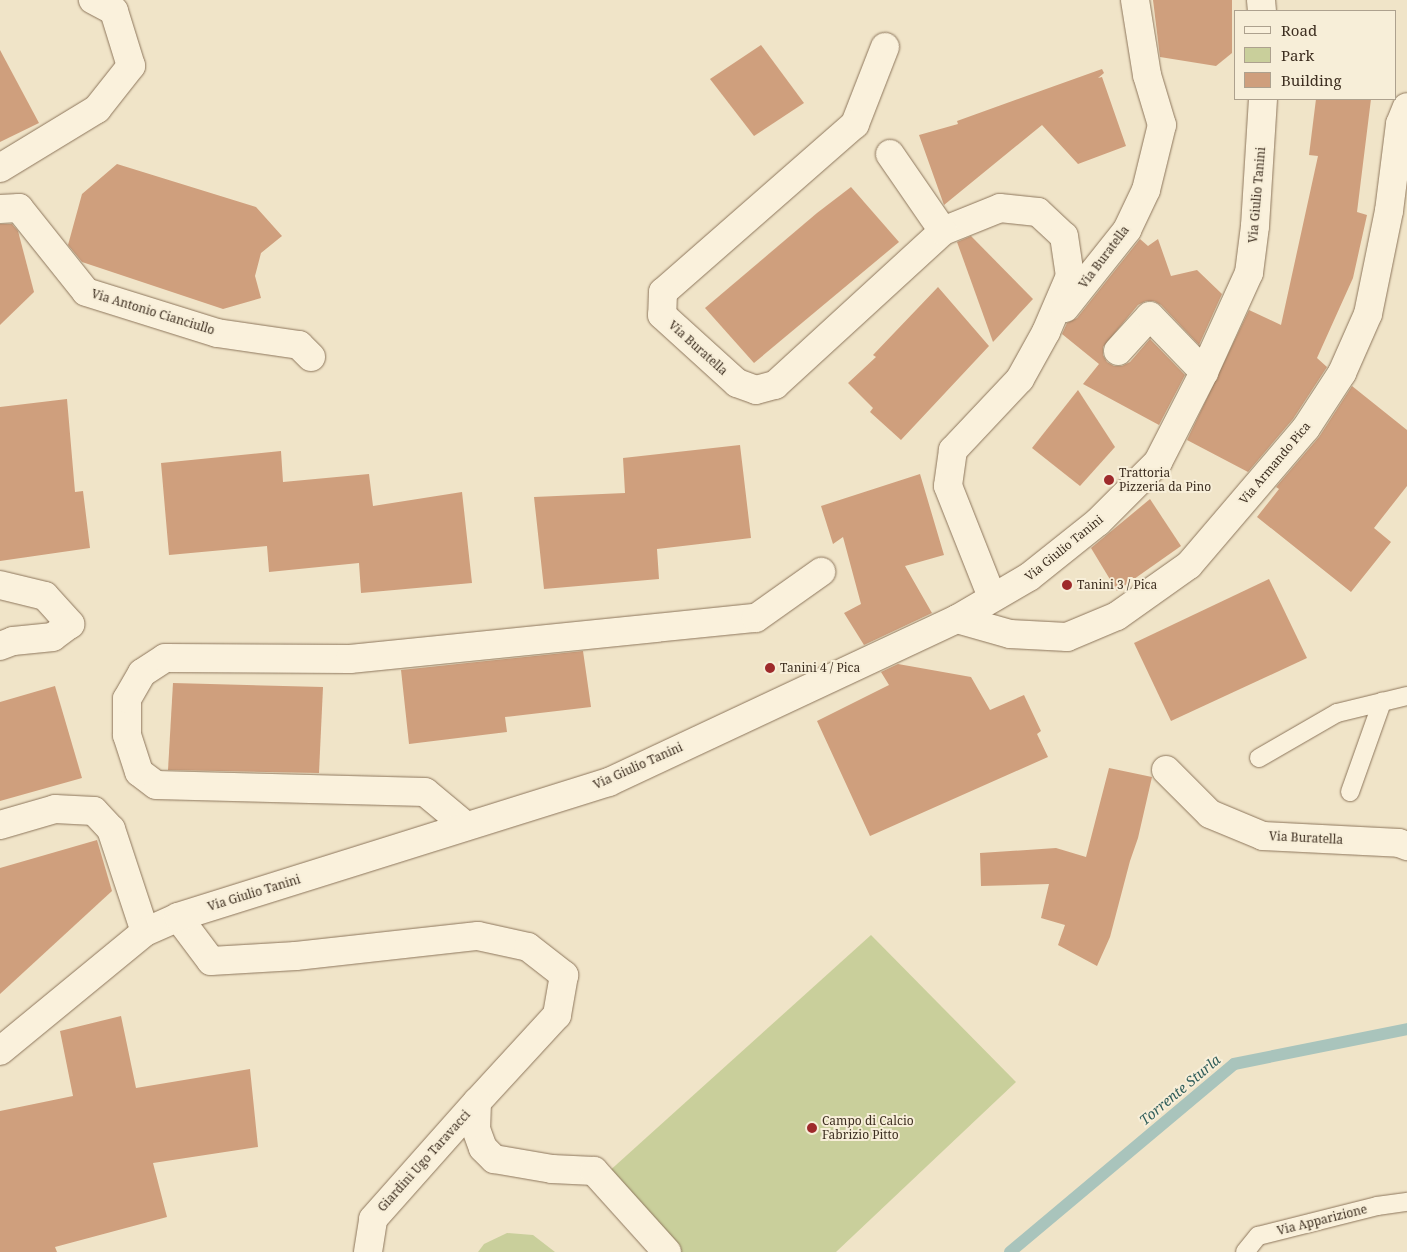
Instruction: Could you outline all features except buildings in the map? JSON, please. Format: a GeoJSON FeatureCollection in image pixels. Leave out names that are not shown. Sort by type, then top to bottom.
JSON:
{"type":"FeatureCollection","features":[{"type":"Feature","properties":{"kind":"street"},"geometry":{"type":"LineString","coordinates":[[0,168],[97,109],[131,66],[114,11],[93,0]]}},
{"type":"Feature","properties":{"kind":"street","name":"Via Buratella"},"geometry":{"type":"LineString","coordinates":[[1046,332],[1127,230],[1146,190],[1162,125],[1147,75],[1135,0]]}},
{"type":"Feature","properties":{"kind":"street","name":"Via Buratella"},"geometry":{"type":"LineString","coordinates":[[885,47],[855,124],[663,292],[662,316],[737,382],[756,390],[775,384],[943,231],[1000,208],[1038,212],[1064,236],[1070,276],[1046,332],[1020,379],[953,450],[948,486],[992,597]]}},
{"type":"Feature","properties":{"kind":"street","name":"Via Giulio Tanini"},"geometry":{"type":"LineString","coordinates":[[0,1051],[145,932],[178,917],[609,782],[957,618],[1029,578],[1098,522],[1158,462],[1204,372],[1249,273],[1255,226],[1263,100]]}},
{"type":"Feature","properties":{"kind":"street","name":"Via Armando Pica"},"geometry":{"type":"LineString","coordinates":[[957,618],[1010,634],[1066,637],[1117,616],[1189,565],[1306,428],[1342,373],[1368,314],[1389,212],[1400,124],[1407,108]]}},
{"type":"Feature","properties":{"kind":"street"},"geometry":{"type":"LineString","coordinates":[[890,154],[943,231]]}},
{"type":"Feature","properties":{"kind":"street","name":"Via Antonio Cianciullo"},"geometry":{"type":"LineString","coordinates":[[0,209],[19,208],[86,292],[216,332],[299,345],[311,357]]}},
{"type":"Feature","properties":{"kind":"street"},"geometry":{"type":"LineString","coordinates":[[1118,351],[1150,316],[1204,372]]}},
{"type":"Feature","properties":{"kind":"street"},"geometry":{"type":"LineString","coordinates":[[466,826],[425,792],[156,784],[139,772],[126,735],[127,699],[142,672],[165,658],[350,659],[756,618],[821,572]]}},
{"type":"Feature","properties":{"kind":"street"},"geometry":{"type":"LineString","coordinates":[[0,585],[45,596],[70,624],[54,637],[13,641],[0,646]]}},
{"type":"Feature","properties":{"kind":"street","name":"Via Buratella"},"geometry":{"type":"LineString","coordinates":[[1166,770],[1210,814],[1263,836],[1399,843],[1407,846]]}},
{"type":"Feature","properties":{"kind":"street"},"geometry":{"type":"LineString","coordinates":[[0,825],[55,809],[94,811],[112,829],[145,932]]}},
{"type":"Feature","properties":{"kind":"street","name":"Giardini Ugo Taravacci"},"geometry":{"type":"LineString","coordinates":[[178,917],[211,961],[296,956],[478,936],[528,947],[564,975],[557,1015],[373,1219],[368,1252]]}},
{"type":"Feature","properties":{"kind":"street"},"geometry":{"type":"LineString","coordinates":[[477,1102],[476,1129],[484,1148],[494,1159],[552,1169],[594,1171],[667,1252]]}},
{"type":"Feature","properties":{"kind":"lane"},"geometry":{"type":"LineString","coordinates":[[1259,758],[1337,714],[1407,696]]}},
{"type":"Feature","properties":{"kind":"lane"},"geometry":{"type":"LineString","coordinates":[[1350,792],[1382,702]]}},
{"type":"Feature","properties":{"kind":"lane","name":"Via Apparizione"},"geometry":{"type":"LineString","coordinates":[[1245,1252],[1258,1236],[1377,1206],[1407,1202]]}},
{"type":"Feature","properties":{"kind":"green space","name":"Campo di Calcio Fabrizio Pitto"},"geometry":{"type":"Polygon","coordinates":[[[871,935],[1016,1082],[836,1252],[679,1252],[606,1174],[871,935]]]}},
{"type":"Feature","properties":{"kind":"green space"},"geometry":{"type":"Polygon","coordinates":[[[507,1233],[533,1235],[555,1252],[478,1252],[484,1244],[507,1233]]]}},
{"type":"Feature","properties":{"kind":"waterway","name":"Torrente Sturla"},"geometry":{"type":"LineString","coordinates":[[1010,1252],[1234,1064],[1407,1029]]}},
{"type":"Feature","properties":{"kind":"place","name":"Trattoria Pizzeria da Pino"},"geometry":{"type":"Point","coordinates":[1109,480]}},
{"type":"Feature","properties":{"kind":"place","name":"Tanini 3 / Pica"},"geometry":{"type":"Point","coordinates":[1067,585]}},
{"type":"Feature","properties":{"kind":"place","name":"Tanini 4 / Pica"},"geometry":{"type":"Point","coordinates":[770,668]}},
{"type":"Feature","properties":{"kind":"place","name":"Campo di Calcio Fabrizio Pitto"},"geometry":{"type":"Point","coordinates":[812,1128]}}]}
